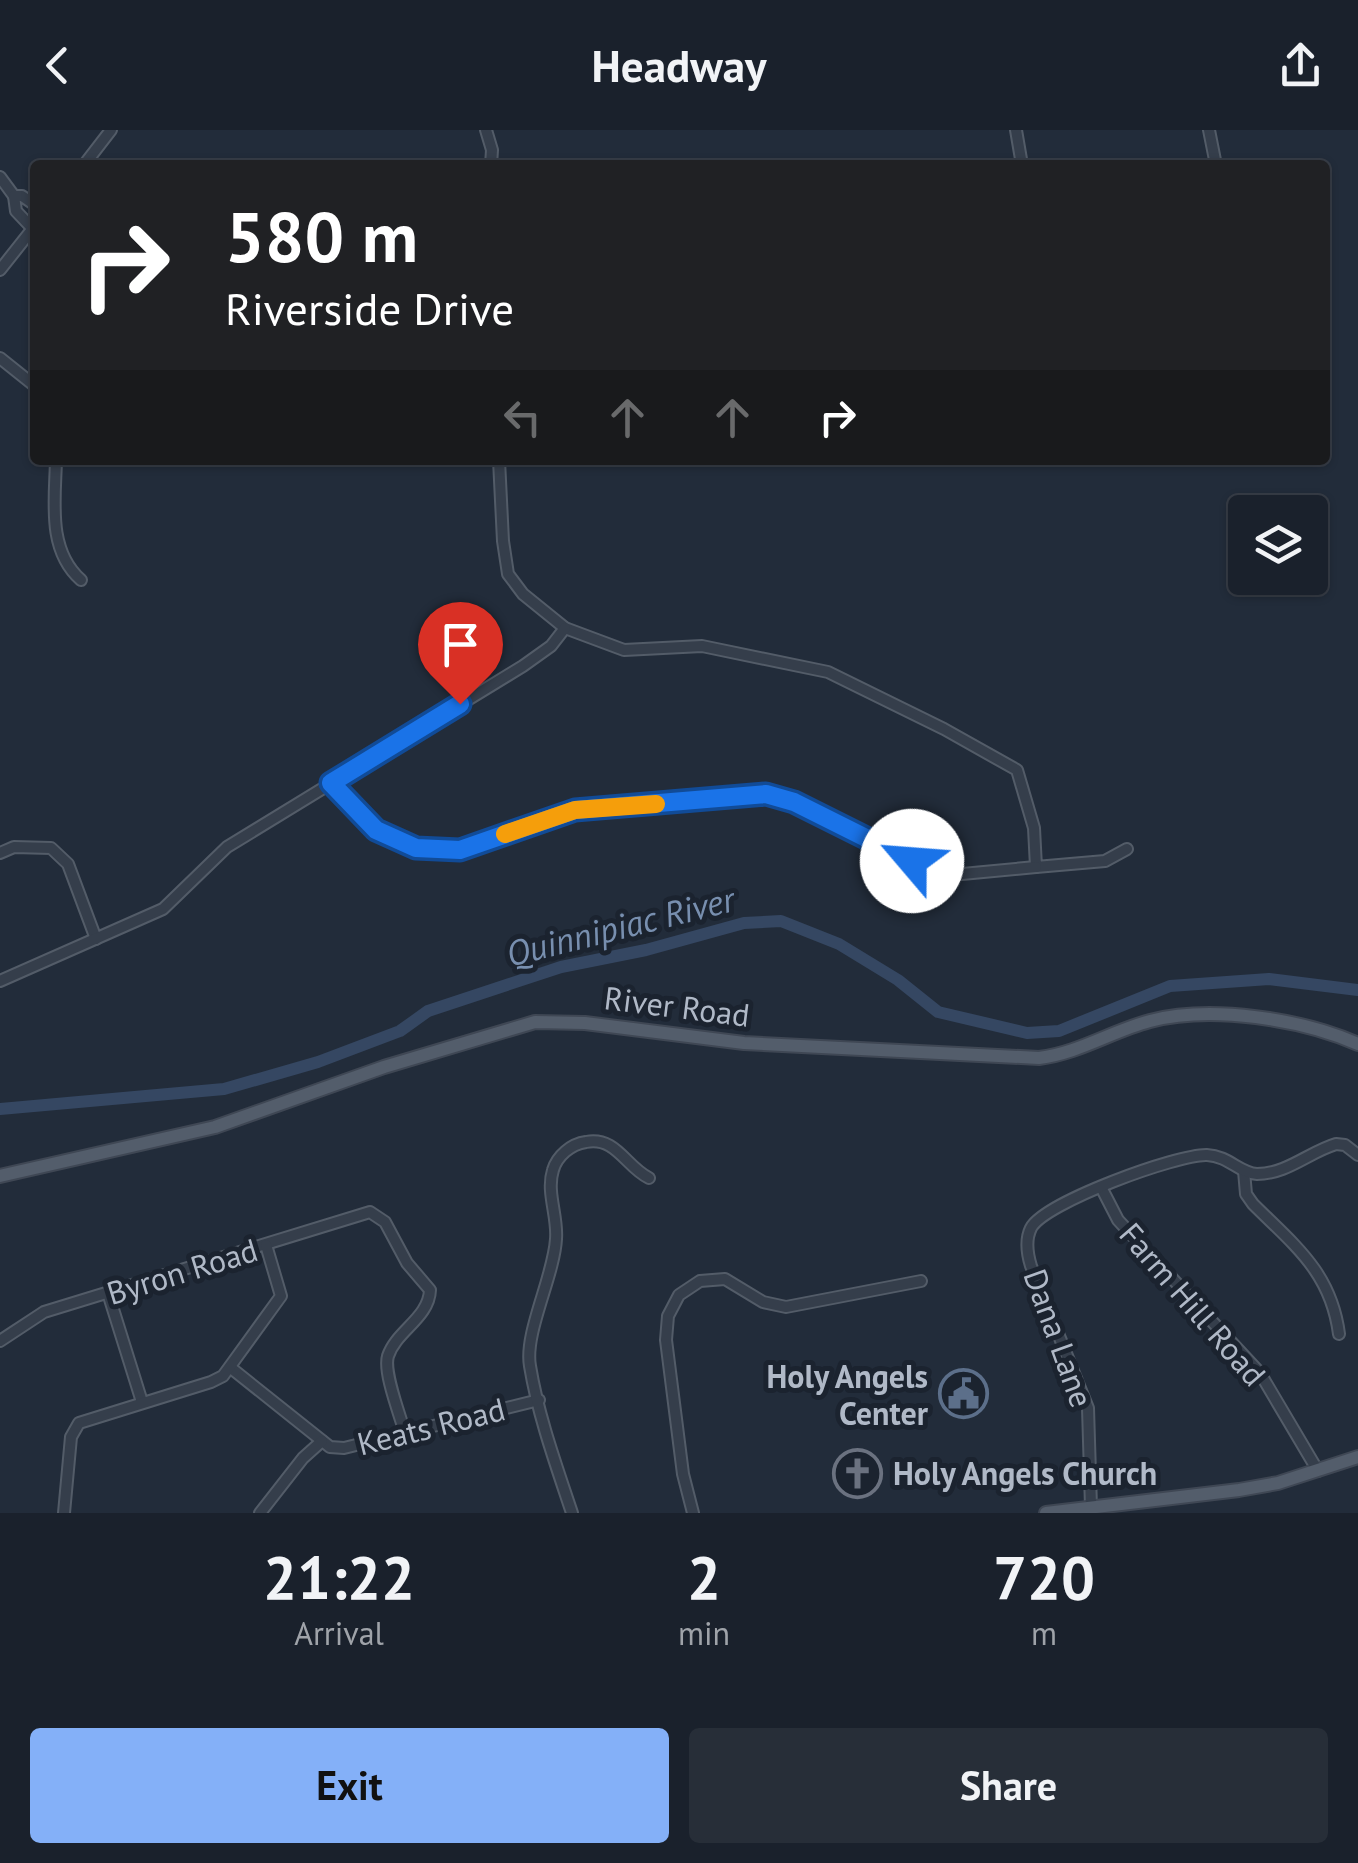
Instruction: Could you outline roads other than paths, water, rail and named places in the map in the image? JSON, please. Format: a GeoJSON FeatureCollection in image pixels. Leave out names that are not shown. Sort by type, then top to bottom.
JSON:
{"type":"FeatureCollection","features":[{"type":"Feature","properties":{"kind":"main road","name":"River Road"},"geometry":{"type":"LineString","coordinates":[[0,1176],[215,1127],[422,1054],[536,1022],[568,1021],[744,1043],[1039,1058],[1069,1052],[1154,1020],[1215,1016],[1304,1025],[1358,1044]]}},
{"type":"Feature","properties":{"kind":"main road"},"geometry":{"type":"LineString","coordinates":[[1046,1513],[1239,1490],[1358,1457]]}},
{"type":"Feature","properties":{"kind":"street"},"geometry":{"type":"LineString","coordinates":[[88,160],[112,130]]}},
{"type":"Feature","properties":{"kind":"street"},"geometry":{"type":"LineString","coordinates":[[486,130],[491,160]]}},
{"type":"Feature","properties":{"kind":"street"},"geometry":{"type":"LineString","coordinates":[[1016,130],[1021,160]]}},
{"type":"Feature","properties":{"kind":"street"},"geometry":{"type":"LineString","coordinates":[[1209,130],[1215,160]]}},
{"type":"Feature","properties":{"kind":"street"},"geometry":{"type":"LineString","coordinates":[[0,176],[14,196],[16,212],[30,224]]}},
{"type":"Feature","properties":{"kind":"street"},"geometry":{"type":"LineString","coordinates":[[14,196],[30,202]]}},
{"type":"Feature","properties":{"kind":"street"},"geometry":{"type":"LineString","coordinates":[[0,270],[30,233]]}},
{"type":"Feature","properties":{"kind":"street"},"geometry":{"type":"LineString","coordinates":[[0,358],[30,382]]}},
{"type":"Feature","properties":{"kind":"street"},"geometry":{"type":"LineString","coordinates":[[56,465],[55,532],[68,568],[82,580]]}},
{"type":"Feature","properties":{"kind":"street"},"geometry":{"type":"LineString","coordinates":[[499,465],[508,574],[522,594],[566,628],[624,650],[702,646],[828,672],[944,729],[1016,770],[1034,828],[1036,867]]}},
{"type":"Feature","properties":{"kind":"street"},"geometry":{"type":"LineString","coordinates":[[0,982],[163,909],[227,847],[523,666],[551,646],[566,628]]}},
{"type":"Feature","properties":{"kind":"street"},"geometry":{"type":"LineString","coordinates":[[331,783],[376,830],[416,848],[460,850],[575,810],[766,794],[794,802],[941,876],[1106,861],[1127,849]]}},
{"type":"Feature","properties":{"kind":"street"},"geometry":{"type":"LineString","coordinates":[[0,853],[14,847],[51,848],[60,856],[68,864],[96,939]]}},
{"type":"Feature","properties":{"kind":"street"},"geometry":{"type":"LineString","coordinates":[[572,1513],[529,1356],[557,1235],[553,1167],[569,1149],[592,1141],[614,1148],[649,1178]]}},
{"type":"Feature","properties":{"kind":"street","name":"Dana Lane"},"geometry":{"type":"LineString","coordinates":[[1091,1506],[1088,1408],[1031,1266],[1027,1242],[1031,1228],[1040,1218],[1080,1194],[1198,1156],[1230,1160],[1244,1171],[1256,1174],[1278,1170],[1336,1144],[1358,1155]]}},
{"type":"Feature","properties":{"kind":"street"},"geometry":{"type":"LineString","coordinates":[[1244,1171],[1246,1194],[1252,1204],[1322,1278],[1337,1315],[1339,1334]]}},
{"type":"Feature","properties":{"kind":"street","name":"Farm Hill Road"},"geometry":{"type":"LineString","coordinates":[[1101,1187],[1118,1220],[1260,1374],[1318,1471]]}},
{"type":"Feature","properties":{"kind":"street","name":"Byron Road"},"geometry":{"type":"LineString","coordinates":[[0,1341],[44,1312],[370,1212],[385,1222],[407,1263],[430,1290],[424,1308],[386,1361],[405,1433]]}},
{"type":"Feature","properties":{"kind":"street"},"geometry":{"type":"LineString","coordinates":[[64,1513],[74,1430],[86,1420],[211,1382],[231,1368],[281,1296],[266,1245]]}},
{"type":"Feature","properties":{"kind":"street"},"geometry":{"type":"LineString","coordinates":[[693,1513],[682,1474],[666,1340],[668,1316],[679,1294],[700,1281],[725,1279],[764,1302],[786,1308],[921,1281]]}},
{"type":"Feature","properties":{"kind":"street"},"geometry":{"type":"LineString","coordinates":[[108,1293],[142,1402]]}},
{"type":"Feature","properties":{"kind":"street","name":"Keats Road"},"geometry":{"type":"LineString","coordinates":[[231,1368],[330,1447],[344,1448],[538,1400]]}},
{"type":"Feature","properties":{"kind":"street"},"geometry":{"type":"LineString","coordinates":[[260,1513],[303,1458],[322,1441]]}},
{"type":"Feature","properties":{"kind":"waterway","name":"Quinnipiac River"},"geometry":{"type":"LineString","coordinates":[[0,1109],[224,1089],[318,1062],[400,1031],[428,1011],[561,967],[646,950],[744,923],[781,921],[839,944],[898,980],[938,1012],[1027,1033],[1059,1031],[1170,986],[1269,979],[1358,990]]}},
{"type":"Feature","properties":{"kind":"place","name":"Holy Angels Center"},"geometry":{"type":"Point","coordinates":[963,1394]}},
{"type":"Feature","properties":{"kind":"place","name":"Holy Angels Church"},"geometry":{"type":"Point","coordinates":[858,1473]}}]}
